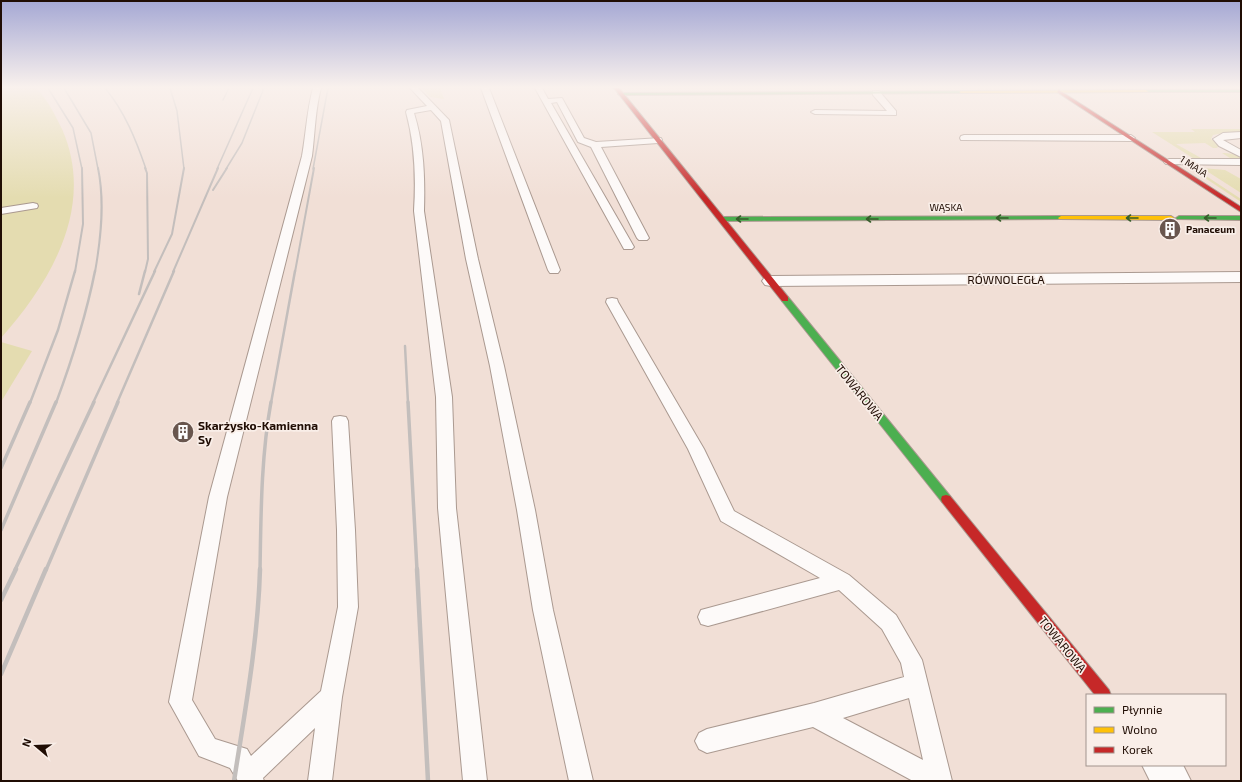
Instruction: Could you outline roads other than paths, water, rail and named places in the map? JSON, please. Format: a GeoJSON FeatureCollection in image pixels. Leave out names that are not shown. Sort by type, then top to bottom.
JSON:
{"type":"FeatureCollection","features":[{"type":"Feature","properties":{"kind":"street","name":"TOWAROWA"},"geometry":{"type":"LineString","coordinates":[[645,124],[1103,694]]}},
{"type":"Feature","properties":{"kind":"street","name":"1 MAJA"},"geometry":{"type":"LineString","coordinates":[[1111,124],[1241,210]]}},
{"type":"Feature","properties":{"kind":"street","name":"WĄSKA"},"geometry":{"type":"LineString","coordinates":[[721,219],[1241,218]]}},
{"type":"Feature","properties":{"kind":"street","name":"RÓWNOLEGŁA"},"geometry":{"type":"LineString","coordinates":[[771,281],[1241,277]]}},
{"type":"Feature","properties":{"kind":"street"},"geometry":{"type":"LineString","coordinates":[[1161,766],[1173,781]]}},
{"type":"Feature","properties":{"kind":"lane"},"geometry":{"type":"LineString","coordinates":[[311,124],[306,156],[218,497],[180,702],[207,748],[238,758],[250,778],[331,697]]}},
{"type":"Feature","properties":{"kind":"lane"},"geometry":{"type":"LineString","coordinates":[[413,124],[418,144],[420,191],[419,211],[444,397],[447,508],[475,781]]}},
{"type":"Feature","properties":{"kind":"lane"},"geometry":{"type":"LineString","coordinates":[[446,124],[460,191],[472,260],[497,366],[526,510],[543,610],[581,781]]}},
{"type":"Feature","properties":{"kind":"lane"},"geometry":{"type":"LineString","coordinates":[[499,124],[554,270]]}},
{"type":"Feature","properties":{"kind":"lane"},"geometry":{"type":"LineString","coordinates":[[559,124],[628,248]]}},
{"type":"Feature","properties":{"kind":"lane"},"geometry":{"type":"LineString","coordinates":[[572,124],[581,140],[595,145],[658,140]]}},
{"type":"Feature","properties":{"kind":"lane"},"geometry":{"type":"LineString","coordinates":[[1241,135],[1223,136],[1218,137],[1217,139],[1219,142],[1241,154]]}},
{"type":"Feature","properties":{"kind":"lane"},"geometry":{"type":"LineString","coordinates":[[964,138],[1132,138]]}},
{"type":"Feature","properties":{"kind":"lane"},"geometry":{"type":"LineString","coordinates":[[595,145],[643,238]]}},
{"type":"Feature","properties":{"kind":"lane"},"geometry":{"type":"LineString","coordinates":[[1169,162],[1241,162]]}},
{"type":"Feature","properties":{"kind":"lane"},"geometry":{"type":"LineString","coordinates":[[1,211],[33,206]]}},
{"type":"Feature","properties":{"kind":"lane"},"geometry":{"type":"LineString","coordinates":[[612,302],[696,449],[727,516],[842,581],[889,622],[911,660],[939,781]]}},
{"type":"Feature","properties":{"kind":"lane"},"geometry":{"type":"LineString","coordinates":[[320,781],[331,697],[348,608],[340,421]]}},
{"type":"Feature","properties":{"kind":"lane"},"geometry":{"type":"LineString","coordinates":[[708,617],[842,581]]}},
{"type":"Feature","properties":{"kind":"lane"},"geometry":{"type":"LineString","coordinates":[[707,742],[814,715],[917,684]]}},
{"type":"Feature","properties":{"kind":"lane"},"geometry":{"type":"LineString","coordinates":[[814,715],[939,781]]}},
{"type":"Feature","properties":{"kind":"railway"},"geometry":{"type":"LineString","coordinates":[[71,124],[73,128],[82,169]]}},
{"type":"Feature","properties":{"kind":"railway"},"geometry":{"type":"LineString","coordinates":[[86,124],[91,133],[98,169]]}},
{"type":"Feature","properties":{"kind":"railway"},"geometry":{"type":"LineString","coordinates":[[128,124],[146,169]]}},
{"type":"Feature","properties":{"kind":"railway"},"geometry":{"type":"LineString","coordinates":[[179,124],[184,168]]}},
{"type":"Feature","properties":{"kind":"railway"},"geometry":{"type":"LineString","coordinates":[[217,169],[237,124]]}},
{"type":"Feature","properties":{"kind":"railway"},"geometry":{"type":"LineString","coordinates":[[226,169],[242,143],[249,124]]}},
{"type":"Feature","properties":{"kind":"railway"},"geometry":{"type":"LineString","coordinates":[[313,169],[321,124]]}},
{"type":"Feature","properties":{"kind":"railway"},"geometry":{"type":"LineString","coordinates":[[75,272],[83,224],[82,168]]}},
{"type":"Feature","properties":{"kind":"railway"},"geometry":{"type":"LineString","coordinates":[[95,272],[102,207],[98,168]]}},
{"type":"Feature","properties":{"kind":"railway"},"geometry":{"type":"LineString","coordinates":[[145,168],[147,173],[148,259],[145,272]]}},
{"type":"Feature","properties":{"kind":"railway"},"geometry":{"type":"LineString","coordinates":[[154,272],[172,234],[184,168]]}},
{"type":"Feature","properties":{"kind":"railway"},"geometry":{"type":"LineString","coordinates":[[173,272],[218,168]]}},
{"type":"Feature","properties":{"kind":"railway"},"geometry":{"type":"LineString","coordinates":[[213,190],[227,168]]}},
{"type":"Feature","properties":{"kind":"railway"},"geometry":{"type":"LineString","coordinates":[[295,272],[314,168]]}},
{"type":"Feature","properties":{"kind":"railway"},"geometry":{"type":"LineString","coordinates":[[30,403],[58,330],[75,271]]}},
{"type":"Feature","properties":{"kind":"railway"},"geometry":{"type":"LineString","coordinates":[[56,403],[78,338],[95,271]]}},
{"type":"Feature","properties":{"kind":"railway"},"geometry":{"type":"LineString","coordinates":[[139,294],[145,271]]}},
{"type":"Feature","properties":{"kind":"railway"},"geometry":{"type":"LineString","coordinates":[[93,403],[155,271]]}},
{"type":"Feature","properties":{"kind":"railway"},"geometry":{"type":"LineString","coordinates":[[117,403],[174,271]]}},
{"type":"Feature","properties":{"kind":"railway"},"geometry":{"type":"LineString","coordinates":[[271,403],[295,271]]}},
{"type":"Feature","properties":{"kind":"railway"},"geometry":{"type":"LineString","coordinates":[[405,346],[408,403]]}},
{"type":"Feature","properties":{"kind":"railway"},"geometry":{"type":"LineString","coordinates":[[1,468],[30,402]]}},
{"type":"Feature","properties":{"kind":"railway"},"geometry":{"type":"LineString","coordinates":[[1,530],[56,402]]}},
{"type":"Feature","properties":{"kind":"railway"},"geometry":{"type":"LineString","coordinates":[[15,570],[94,402]]}},
{"type":"Feature","properties":{"kind":"railway"},"geometry":{"type":"LineString","coordinates":[[46,570],[118,402]]}},
{"type":"Feature","properties":{"kind":"railway"},"geometry":{"type":"LineString","coordinates":[[260,570],[263,465],[271,402]]}},
{"type":"Feature","properties":{"kind":"railway"},"geometry":{"type":"LineString","coordinates":[[408,402],[417,570]]}},
{"type":"Feature","properties":{"kind":"railway"},"geometry":{"type":"LineString","coordinates":[[1,600],[16,569]]}},
{"type":"Feature","properties":{"kind":"railway"},"geometry":{"type":"LineString","coordinates":[[1,674],[46,569]]}},
{"type":"Feature","properties":{"kind":"railway"},"geometry":{"type":"LineString","coordinates":[[234,781],[254,649],[260,569]]}},
{"type":"Feature","properties":{"kind":"railway"},"geometry":{"type":"LineString","coordinates":[[417,569],[428,781]]}},
{"type":"Feature","properties":{"kind":"place","name":"Panaceum"},"geometry":{"type":"Point","coordinates":[1170,229]}},
{"type":"Feature","properties":{"kind":"place","name":"Skarżysko-Kamienna Sy"},"geometry":{"type":"Point","coordinates":[183,432]}}]}
